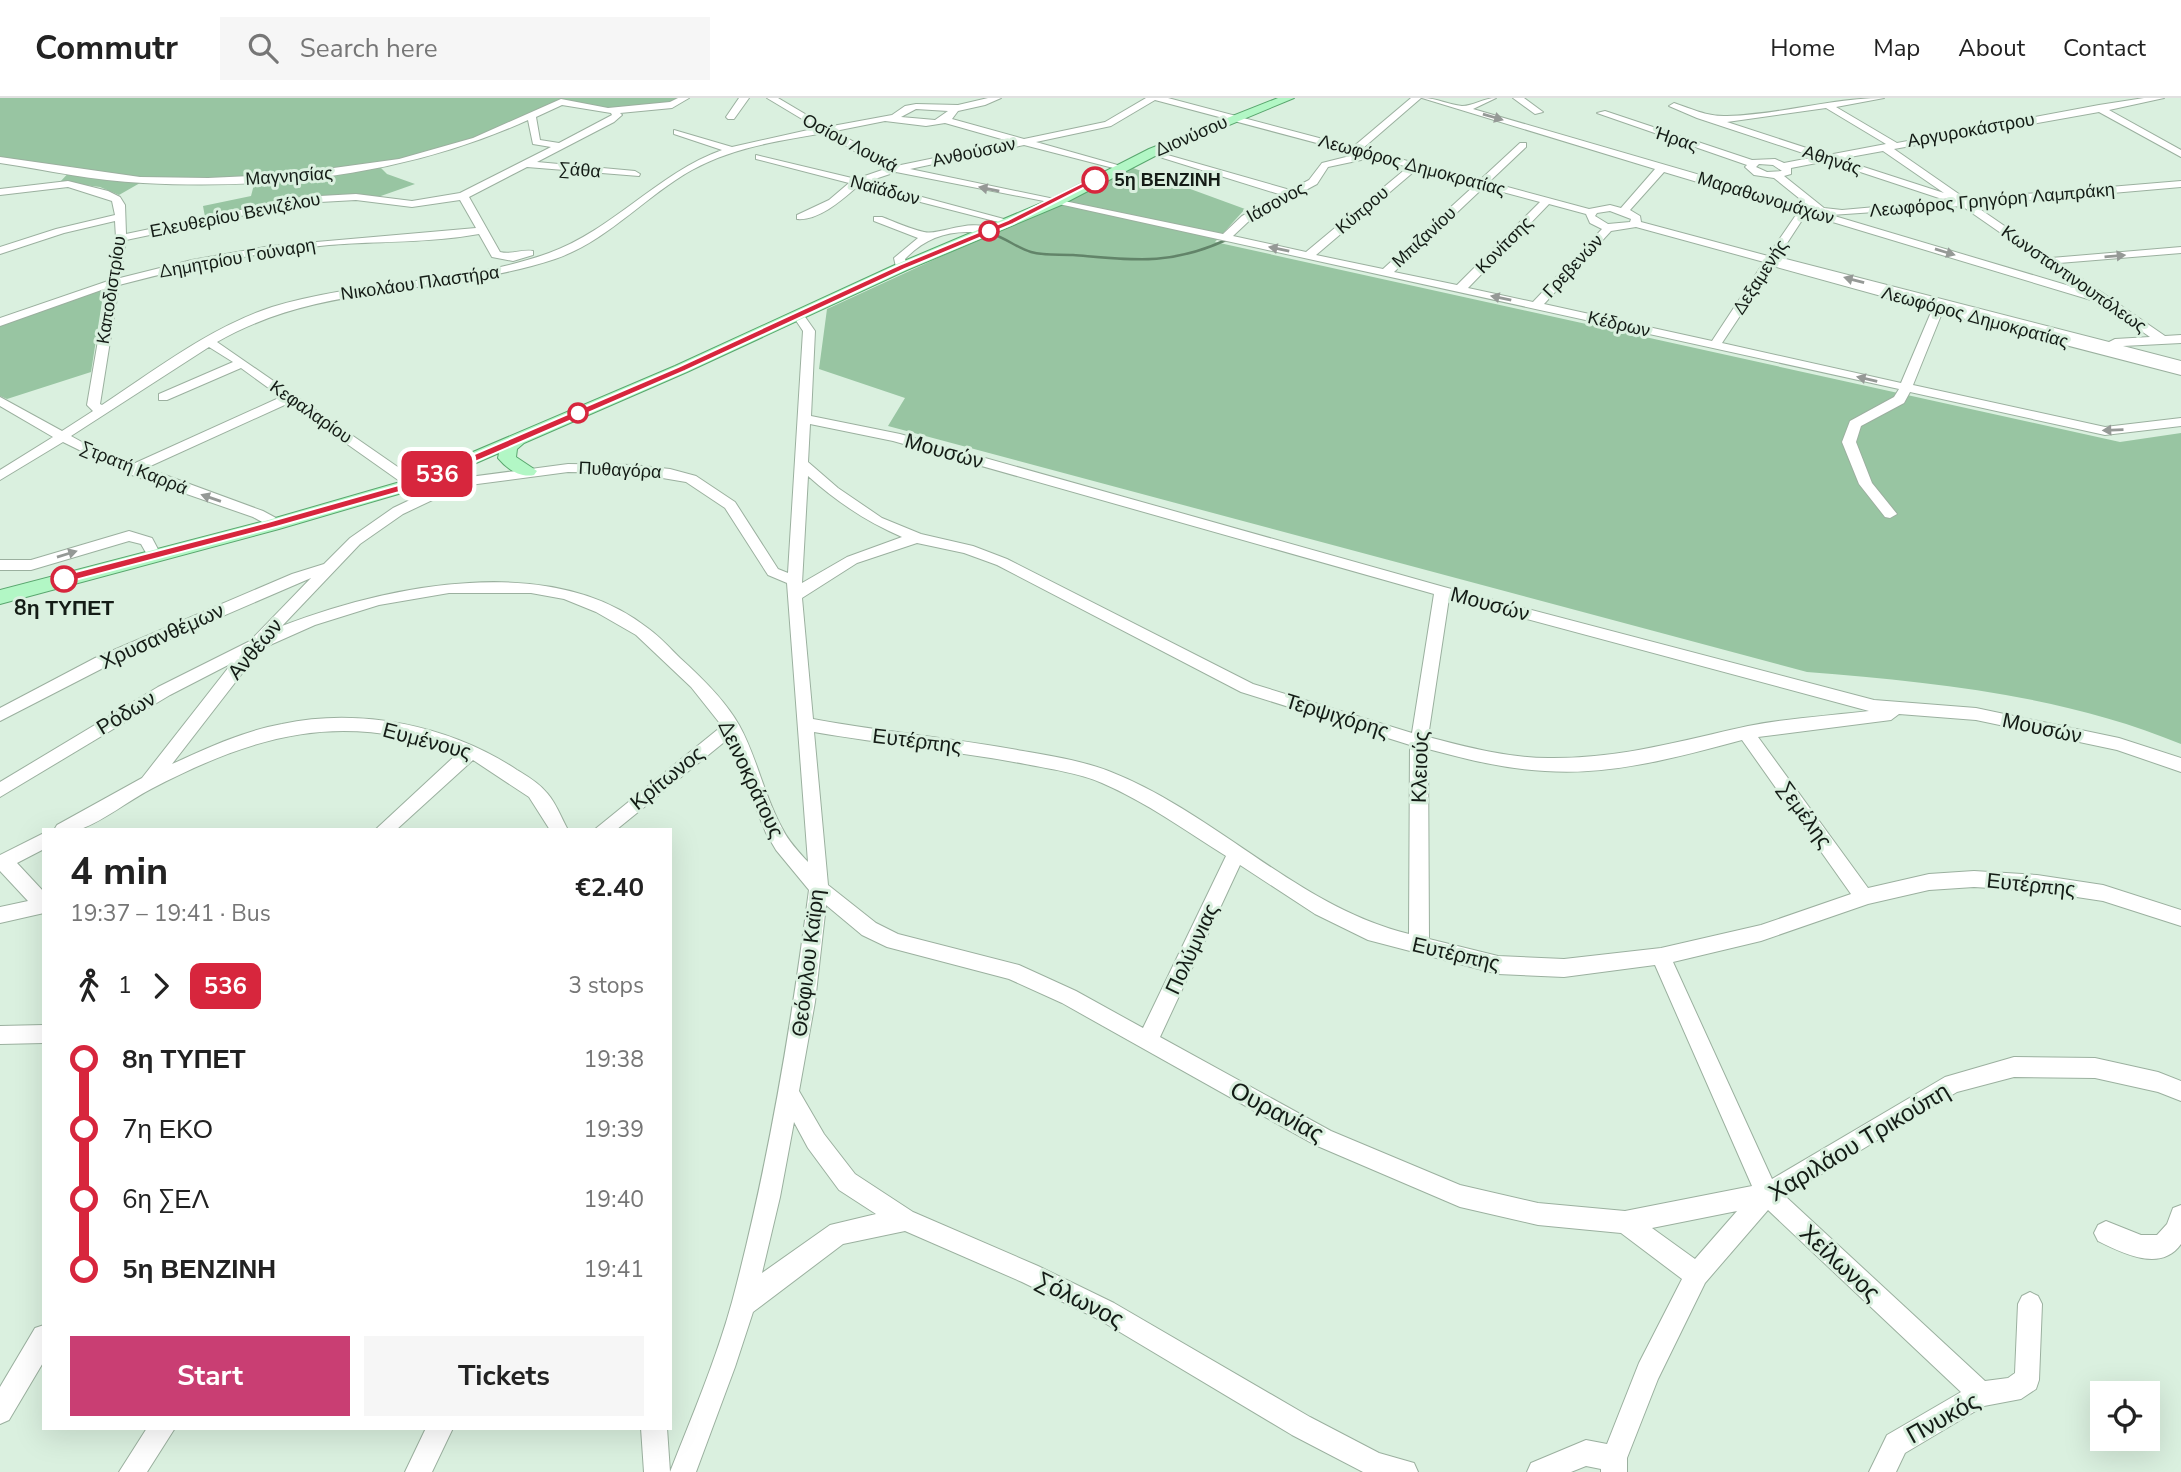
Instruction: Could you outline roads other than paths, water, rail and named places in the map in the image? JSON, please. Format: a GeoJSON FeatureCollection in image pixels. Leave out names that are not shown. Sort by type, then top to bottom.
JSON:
{"type":"FeatureCollection","features":[{"type":"Feature","properties":{"kind":"main road","name":"Διονύσου"},"geometry":{"type":"LineString","coordinates":[[0,597],[407,487],[450,479],[519,438],[1057,201],[1153,152],[1288,98]]}},
{"type":"Feature","properties":{"kind":"main road"},"geometry":{"type":"LineString","coordinates":[[519,438],[509,447],[507,458],[515,467],[528,471]]}},
{"type":"Feature","properties":{"kind":"street"},"geometry":{"type":"LineString","coordinates":[[614,111],[672,105],[684,98]]}},
{"type":"Feature","properties":{"kind":"street"},"geometry":{"type":"LineString","coordinates":[[731,117],[744,98]]}},
{"type":"Feature","properties":{"kind":"street","name":"Οσίου Λουκά"},"geometry":{"type":"LineString","coordinates":[[772,98],[803,119],[893,169],[1057,201]]}},
{"type":"Feature","properties":{"kind":"street"},"geometry":{"type":"LineString","coordinates":[[898,100],[912,106],[954,109],[996,98]]}},
{"type":"Feature","properties":{"kind":"street","name":"Ανθούσων"},"geometry":{"type":"LineString","coordinates":[[801,217],[833,202],[855,183],[893,169],[1108,124],[1152,98]]}},
{"type":"Feature","properties":{"kind":"street","name":"Λεωφόρος Δημοκρατίας"},"geometry":{"type":"LineString","coordinates":[[1158,98],[1590,212]]}},
{"type":"Feature","properties":{"kind":"street"},"geometry":{"type":"LineString","coordinates":[[1360,151],[1416,98]]}},
{"type":"Feature","properties":{"kind":"street","name":"Μαραθωνομάχων"},"geometry":{"type":"LineString","coordinates":[[1427,98],[2104,300]]}},
{"type":"Feature","properties":{"kind":"street"},"geometry":{"type":"LineString","coordinates":[[1464,109],[1491,98]]}},
{"type":"Feature","properties":{"kind":"street"},"geometry":{"type":"LineString","coordinates":[[1518,98],[1538,112]]}},
{"type":"Feature","properties":{"kind":"street"},"geometry":{"type":"LineString","coordinates":[[1674,106],[1700,116],[1731,119],[1879,98]]}},
{"type":"Feature","properties":{"kind":"street","name":"Αργυροκάστρου"},"geometry":{"type":"LineString","coordinates":[[1780,171],[1824,157],[2159,98]]}},
{"type":"Feature","properties":{"kind":"street","name":"Μαγνησίας"},"geometry":{"type":"LineString","coordinates":[[0,160],[140,180],[192,182],[325,174],[400,162],[471,142],[559,102],[614,111]]}},
{"type":"Feature","properties":{"kind":"street","name":"Κωνσταντινουπόλεως"},"geometry":{"type":"LineString","coordinates":[[1827,105],[1888,145],[1965,203],[2162,340]]}},
{"type":"Feature","properties":{"kind":"street"},"geometry":{"type":"LineString","coordinates":[[894,118],[912,106]]}},
{"type":"Feature","properties":{"kind":"street"},"geometry":{"type":"LineString","coordinates":[[2099,108],[2181,154]]}},
{"type":"Feature","properties":{"kind":"street"},"geometry":{"type":"LineString","coordinates":[[945,120],[954,109]]}},
{"type":"Feature","properties":{"kind":"street","name":"Ελευθερίου Βενιζέλου"},"geometry":{"type":"LineString","coordinates":[[121,238],[302,200],[356,197],[412,204],[463,196],[615,117],[617,115],[614,111]]}},
{"type":"Feature","properties":{"kind":"street","name":"Ήρας"},"geometry":{"type":"LineString","coordinates":[[1602,113],[1751,163],[1750,167],[1754,171],[1780,171]]}},
{"type":"Feature","properties":{"kind":"street","name":"Αθηνάς"},"geometry":{"type":"LineString","coordinates":[[1700,116],[1965,203]]}},
{"type":"Feature","properties":{"kind":"street"},"geometry":{"type":"LineString","coordinates":[[528,117],[533,120],[536,142],[561,146]]}},
{"type":"Feature","properties":{"kind":"street"},"geometry":{"type":"LineString","coordinates":[[894,118],[919,122],[945,120],[1118,168]]}},
{"type":"Feature","properties":{"kind":"street","name":"Νικολάου Πλαστήρα"},"geometry":{"type":"LineString","coordinates":[[0,476],[238,324],[310,300],[369,289],[460,280],[501,272],[555,255],[592,238],[702,160],[733,150],[894,118]]}},
{"type":"Feature","properties":{"kind":"street"},"geometry":{"type":"LineString","coordinates":[[677,132],[733,150]]}},
{"type":"Feature","properties":{"kind":"street","name":"Μπιζανίου"},"geometry":{"type":"LineString","coordinates":[[1386,273],[1523,145]]}},
{"type":"Feature","properties":{"kind":"street","name":"Ιάσονος"},"geometry":{"type":"LineString","coordinates":[[1226,237],[1246,218],[1312,182],[1325,166],[1358,158],[1360,151]]}},
{"type":"Feature","properties":{"kind":"street"},"geometry":{"type":"LineString","coordinates":[[1153,152],[1291,194]]}},
{"type":"Feature","properties":{"kind":"street","name":"Ναϊάδων"},"geometry":{"type":"LineString","coordinates":[[759,157],[1010,222]]}},
{"type":"Feature","properties":{"kind":"street","name":"Σάθα"},"geometry":{"type":"LineString","coordinates":[[525,164],[635,174]]}},
{"type":"Feature","properties":{"kind":"street","name":"Κύπρου"},"geometry":{"type":"LineString","coordinates":[[1309,255],[1415,166]]}},
{"type":"Feature","properties":{"kind":"street"},"geometry":{"type":"LineString","coordinates":[[1624,210],[1662,167]]}},
{"type":"Feature","properties":{"kind":"street"},"geometry":{"type":"LineString","coordinates":[[0,185],[53,184],[68,168]]}},
{"type":"Feature","properties":{"kind":"street"},"geometry":{"type":"LineString","coordinates":[[1780,171],[1823,213]]}},
{"type":"Feature","properties":{"kind":"street","name":"Καποδιστρίου"},"geometry":{"type":"LineString","coordinates":[[0,192],[53,184],[77,186],[111,196],[120,205],[121,238],[93,405],[102,411]]}},
{"type":"Feature","properties":{"kind":"street","name":"Λεωφόρος Γρηγόρη Λαμπράκη"},"geometry":{"type":"LineString","coordinates":[[1804,210],[1823,213],[2181,184]]}},
{"type":"Feature","properties":{"kind":"street"},"geometry":{"type":"LineString","coordinates":[[463,196],[496,255],[513,258],[592,238]]}},
{"type":"Feature","properties":{"kind":"street","name":"Κέδρων"},"geometry":{"type":"LineString","coordinates":[[1057,201],[2105,431],[2181,422]]}},
{"type":"Feature","properties":{"kind":"street","name":"Κονίτσης"},"geometry":{"type":"LineString","coordinates":[[1460,289],[1547,201]]}},
{"type":"Feature","properties":{"kind":"street"},"geometry":{"type":"LineString","coordinates":[[1604,208],[1624,210],[1633,215],[1635,224],[1625,228],[1609,227],[1591,219],[1590,212],[1604,208]]}},
{"type":"Feature","properties":{"kind":"street","name":"Δεξαμενής"},"geometry":{"type":"LineString","coordinates":[[1715,345],[1804,210]]}},
{"type":"Feature","properties":{"kind":"street"},"geometry":{"type":"LineString","coordinates":[[0,251],[60,231],[122,216]]}},
{"type":"Feature","properties":{"kind":"street"},"geometry":{"type":"LineString","coordinates":[[878,219],[924,236],[965,229],[989,231]]}},
{"type":"Feature","properties":{"kind":"street","name":"Λεωφόρος Δημοκρατίας"},"geometry":{"type":"LineString","coordinates":[[1635,224],[1771,260],[1785,261],[2181,371]]}},
{"type":"Feature","properties":{"kind":"street","name":"Γρεβενών"},"geometry":{"type":"LineString","coordinates":[[1537,306],[1609,227]]}},
{"type":"Feature","properties":{"kind":"street","name":"Δημητρίου Γούναρη"},"geometry":{"type":"LineString","coordinates":[[0,322],[113,283],[209,260],[285,248],[352,241],[436,237],[482,230]]}},
{"type":"Feature","properties":{"kind":"street"},"geometry":{"type":"LineString","coordinates":[[902,267],[899,258],[924,236]]}},
{"type":"Feature","properties":{"kind":"street"},"geometry":{"type":"LineString","coordinates":[[2049,261],[2181,250]]}},
{"type":"Feature","properties":{"kind":"street"},"geometry":{"type":"LineString","coordinates":[[1890,514],[1866,484],[1849,442],[1855,424],[1899,400],[1940,305]]}},
{"type":"Feature","properties":{"kind":"street","name":"Λεωφόρος Δημοκρατίας"},"geometry":{"type":"LineString","coordinates":[[1940,305],[2181,365]]}},
{"type":"Feature","properties":{"kind":"street","name":"Θεόφιλου Καϊρη"},"geometry":{"type":"LineString","coordinates":[[683,1472],[709,1409],[743,1304],[769,1197],[805,1002],[819,888],[794,587],[809,331],[799,316]]}},
{"type":"Feature","properties":{"kind":"street"},"geometry":{"type":"LineString","coordinates":[[2082,345],[2181,339]]}},
{"type":"Feature","properties":{"kind":"street","name":"Κεφαλαρίου"},"geometry":{"type":"LineString","coordinates":[[208,342],[242,363],[407,487]]}},
{"type":"Feature","properties":{"kind":"street"},"geometry":{"type":"LineString","coordinates":[[163,397],[242,363]]}},
{"type":"Feature","properties":{"kind":"street"},"geometry":{"type":"LineString","coordinates":[[131,470],[289,398]]}},
{"type":"Feature","properties":{"kind":"street","name":"Στρατή Καρρά"},"geometry":{"type":"LineString","coordinates":[[0,401],[62,438],[131,470],[258,514],[271,521],[272,525]]}},
{"type":"Feature","properties":{"kind":"street","name":"Μουσών"},"geometry":{"type":"LineString","coordinates":[[804,419],[895,437],[1875,711]]}},
{"type":"Feature","properties":{"kind":"street","name":"Τερψιχόρης"},"geometry":{"type":"LineString","coordinates":[[802,464],[833,492],[877,521],[917,538],[968,549],[1002,562],[1247,688],[1419,741],[1486,758],[1546,765],[1590,764],[1664,754],[1746,733],[1875,711],[1923,710]]}},
{"type":"Feature","properties":{"kind":"street","name":"Πυθαγόρα"},"geometry":{"type":"LineString","coordinates":[[450,479],[568,468],[633,469],[670,473],[691,479],[730,505],[773,572],[794,587]]}},
{"type":"Feature","properties":{"kind":"street","name":"Ανθέων"},"geometry":{"type":"LineString","coordinates":[[67,828],[148,783],[256,644],[328,568],[366,532],[450,479]]}},
{"type":"Feature","properties":{"kind":"street"},"geometry":{"type":"LineString","coordinates":[[0,565],[31,565],[130,536],[147,541],[154,555]]}},
{"type":"Feature","properties":{"kind":"street"},"geometry":{"type":"LineString","coordinates":[[794,587],[876,547],[917,538]]}},
{"type":"Feature","properties":{"kind":"street","name":"Χρυσανθέμων"},"geometry":{"type":"LineString","coordinates":[[0,715],[101,662],[297,577],[328,568]]}},
{"type":"Feature","properties":{"kind":"street","name":"Δεινοκράτους"},"geometry":{"type":"LineString","coordinates":[[256,644],[310,621],[411,592],[480,586],[553,592],[601,608],[648,636],[697,683],[732,727],[772,828],[782,845],[819,888]]}},
{"type":"Feature","properties":{"kind":"street","name":"Κλειούς"},"geometry":{"type":"LineString","coordinates":[[1419,946],[1419,741],[1442,591]]}},
{"type":"Feature","properties":{"kind":"street","name":"Ρόδων"},"geometry":{"type":"LineString","coordinates":[[0,790],[164,691],[256,644]]}},
{"type":"Feature","properties":{"kind":"street","name":"Μουσών"},"geometry":{"type":"LineString","coordinates":[[1923,710],[1976,714],[2031,725],[2119,744],[2181,765]]}},
{"type":"Feature","properties":{"kind":"street","name":"Ευμένους"},"geometry":{"type":"LineString","coordinates":[[148,783],[233,744],[284,729],[331,724],[384,727],[472,751],[505,769],[541,797],[558,828]]}},
{"type":"Feature","properties":{"kind":"street","name":"Ευτέρπης"},"geometry":{"type":"LineString","coordinates":[[806,724],[884,738],[985,750],[1049,762],[1106,777],[1162,806],[1322,908],[1375,934],[1498,965],[1564,968],[1661,956],[1761,933],[1864,897],[1929,881],[1974,879],[2037,883],[2103,893],[2181,918]]}},
{"type":"Feature","properties":{"kind":"street","name":"Κρίτωνος"},"geometry":{"type":"LineString","coordinates":[[606,828],[732,727]]}},
{"type":"Feature","properties":{"kind":"street","name":"Σεμέλης"},"geometry":{"type":"LineString","coordinates":[[1746,733],[1864,897]]}},
{"type":"Feature","properties":{"kind":"street"},"geometry":{"type":"LineString","coordinates":[[386,828],[472,751]]}},
{"type":"Feature","properties":{"kind":"street"},"geometry":{"type":"LineString","coordinates":[[42,841],[2,863],[42,903]]}},
{"type":"Feature","properties":{"kind":"street","name":"Πολύμνιας"},"geometry":{"type":"LineString","coordinates":[[1147,1042],[1236,855]]}},
{"type":"Feature","properties":{"kind":"street","name":"Ουρανίας"},"geometry":{"type":"LineString","coordinates":[[819,888],[869,929],[894,941],[1012,971],[1069,997],[1323,1138],[1460,1196],[1538,1213],[1625,1222],[1767,1194]]}},
{"type":"Feature","properties":{"kind":"street"},"geometry":{"type":"LineString","coordinates":[[0,915],[42,905]]}},
{"type":"Feature","properties":{"kind":"street","name":"Χείλωνος"},"geometry":{"type":"LineString","coordinates":[[1661,956],[1767,1194],[1981,1394]]}},
{"type":"Feature","properties":{"kind":"street"},"geometry":{"type":"LineString","coordinates":[[0,1035],[42,1034]]}},
{"type":"Feature","properties":{"kind":"street","name":"Χαριλάου Τρικούπη"},"geometry":{"type":"LineString","coordinates":[[1614,1465],[1648,1371],[1698,1275],[1767,1194],[1952,1084],[2014,1067],[2095,1068],[2158,1082],[2181,1091]]}},
{"type":"Feature","properties":{"kind":"street","name":"Σόλωνος"},"geometry":{"type":"LineString","coordinates":[[789,1094],[816,1141],[847,1182],[905,1220],[1030,1274],[1105,1311],[1301,1426],[1376,1465],[1405,1472]]}},
{"type":"Feature","properties":{"kind":"street"},"geometry":{"type":"LineString","coordinates":[[2106,1233],[2133,1247],[2160,1247],[2177,1233],[2181,1216]]}},
{"type":"Feature","properties":{"kind":"street"},"geometry":{"type":"LineString","coordinates":[[743,1304],[838,1233],[905,1220]]}},
{"type":"Feature","properties":{"kind":"street"},"geometry":{"type":"LineString","coordinates":[[1625,1222],[1698,1275]]}},
{"type":"Feature","properties":{"kind":"street","name":"Πνυκός"},"geometry":{"type":"LineString","coordinates":[[1882,1472],[1896,1444],[1981,1394],[2012,1390],[2027,1380],[2029,1304]]}},
{"type":"Feature","properties":{"kind":"street"},"geometry":{"type":"LineString","coordinates":[[0,1411],[42,1340]]}},
{"type":"Feature","properties":{"kind":"street"},"geometry":{"type":"LineString","coordinates":[[132,1472],[161,1430]]}},
{"type":"Feature","properties":{"kind":"street"},"geometry":{"type":"LineString","coordinates":[[418,1472],[439,1430]]}},
{"type":"Feature","properties":{"kind":"street"},"geometry":{"type":"LineString","coordinates":[[654,1430],[657,1472]]}},
{"type":"Feature","properties":{"kind":"street"},"geometry":{"type":"LineString","coordinates":[[1540,1472],[1586,1453],[1614,1465]]}},
{"type":"Feature","properties":{"kind":"waterway"},"geometry":{"type":"LineString","coordinates":[[992,234],[1037,253],[1133,259],[1186,254],[1226,240]]}},
{"type":"Feature","properties":{"kind":"place","name":"5η ΒΕΝΖΙΝΗ"},"geometry":{"type":"Point","coordinates":[1095,180]}},
{"type":"Feature","properties":{"kind":"place","name":"8η ΤΥΠΕΤ"},"geometry":{"type":"Point","coordinates":[64,579]}}]}
